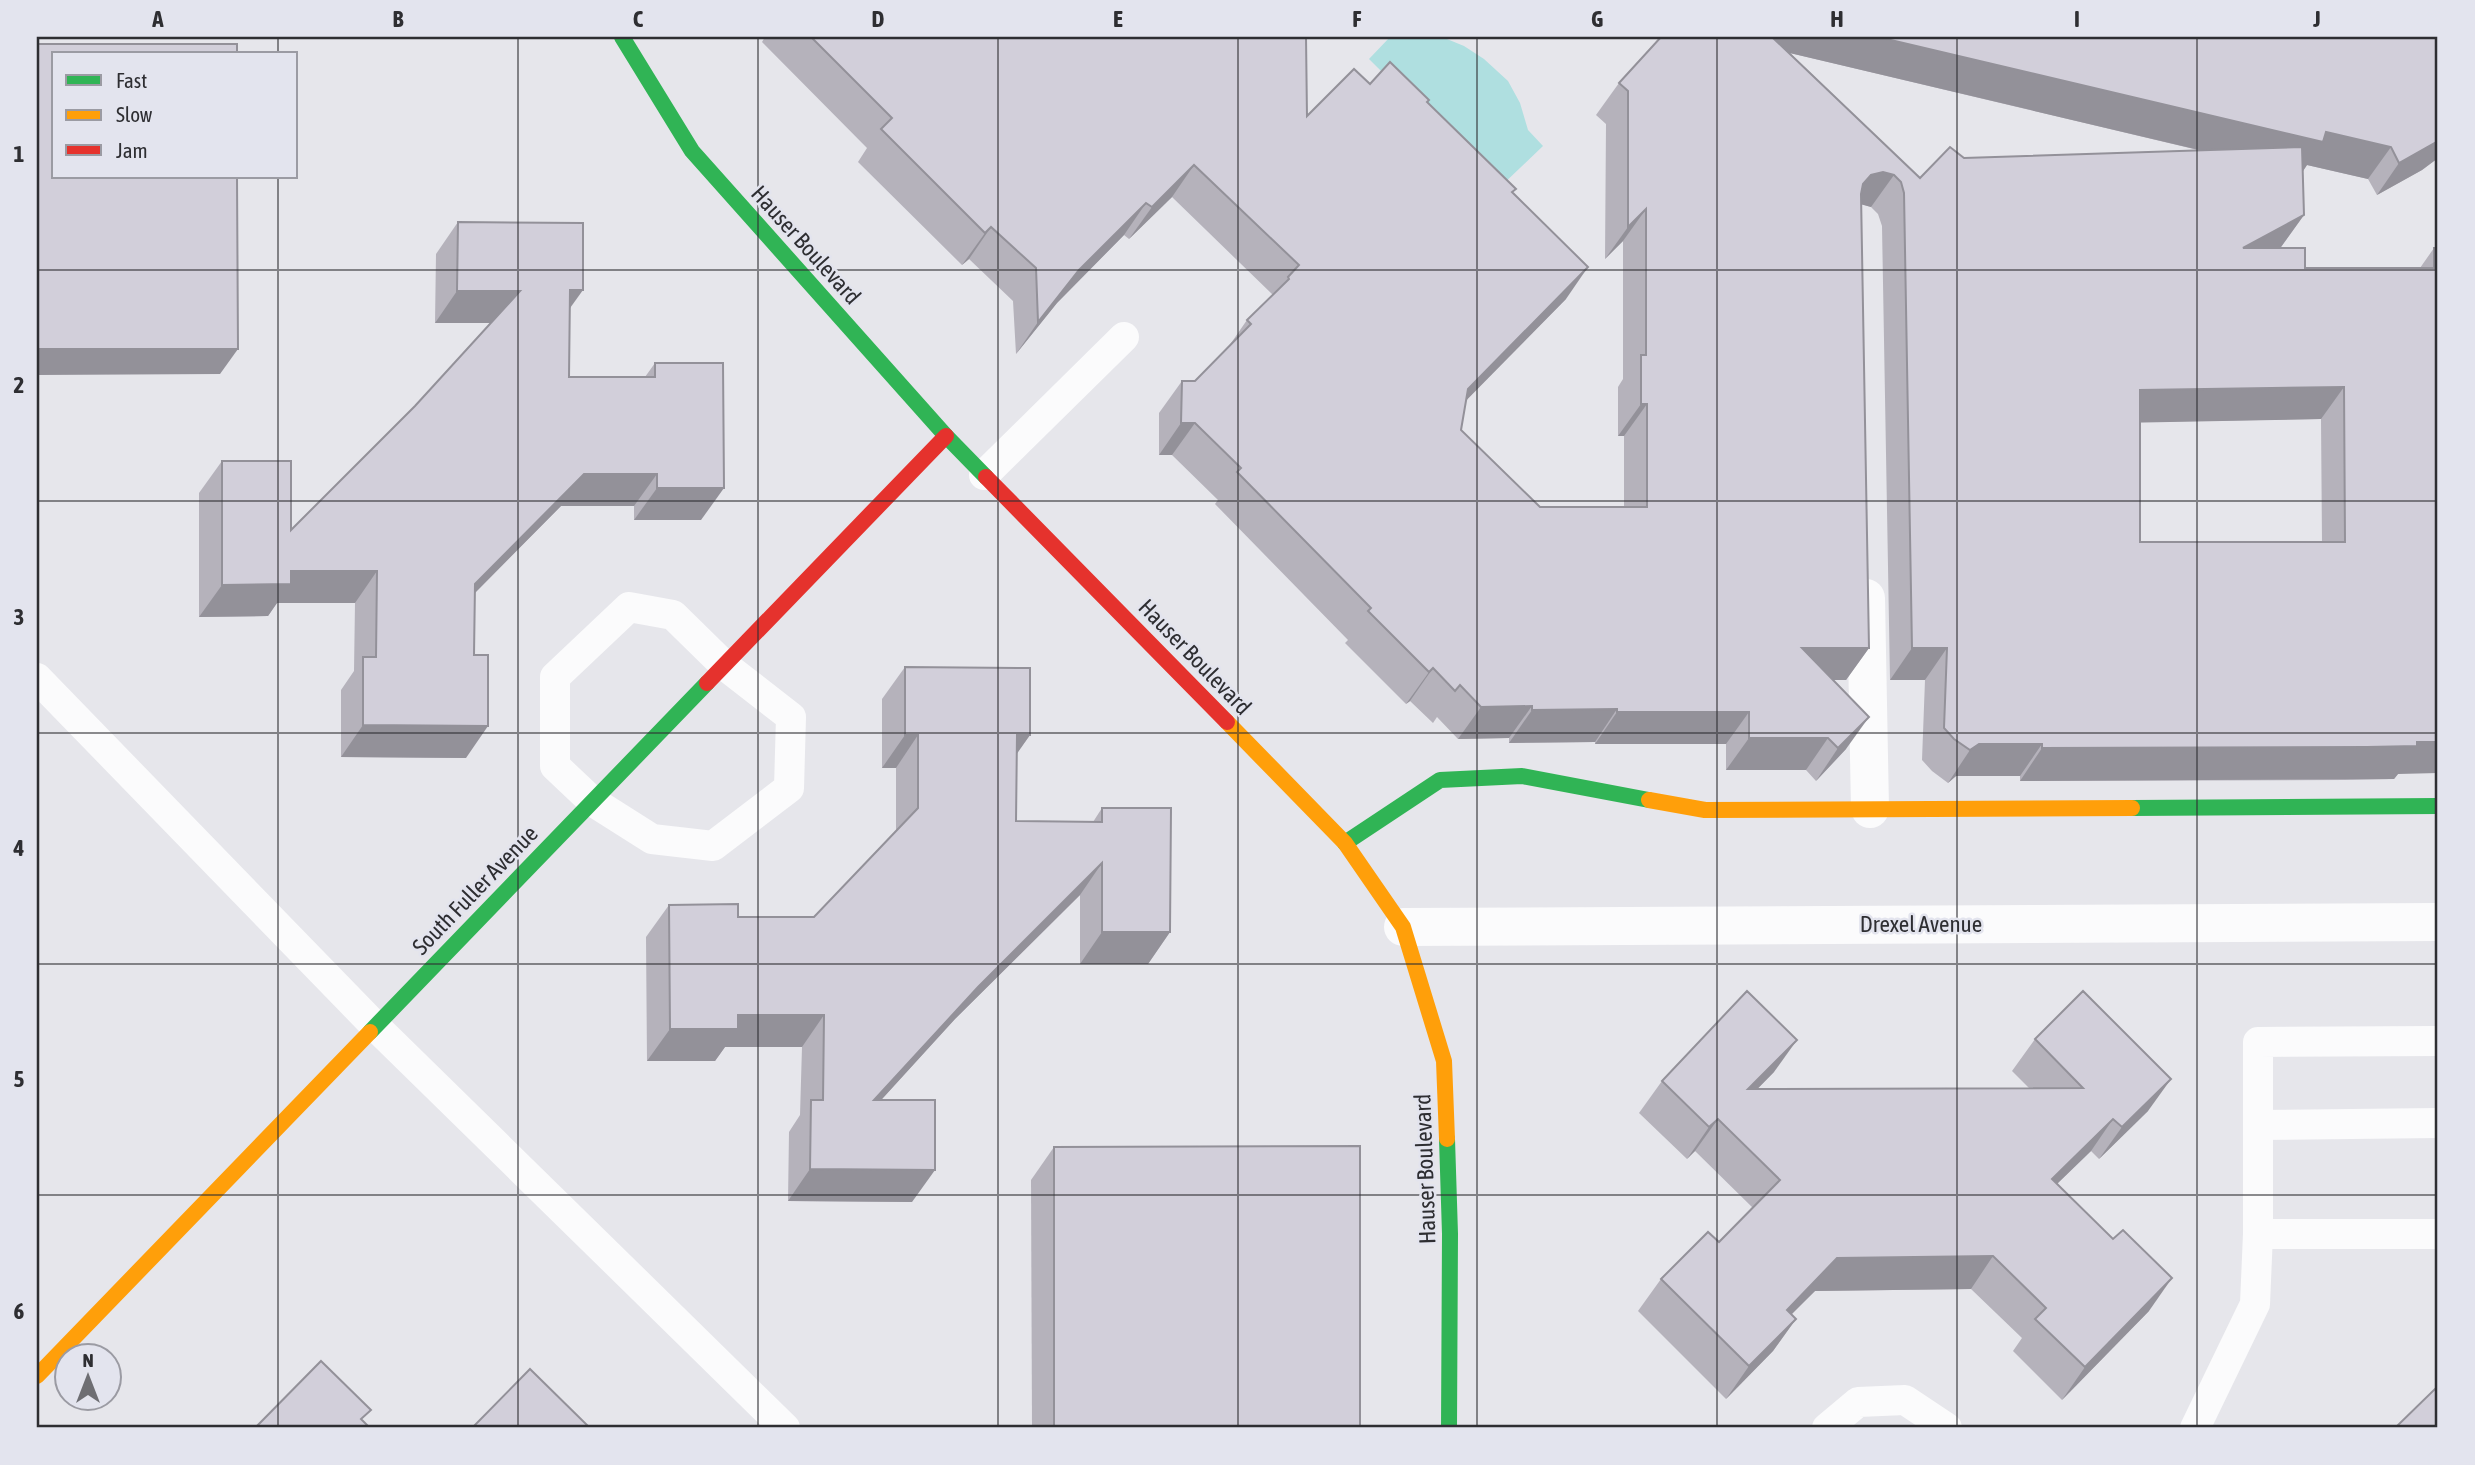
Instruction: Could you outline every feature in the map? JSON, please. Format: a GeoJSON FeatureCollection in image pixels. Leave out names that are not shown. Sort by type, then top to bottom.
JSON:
{"type":"FeatureCollection","features":[{"type":"Feature","properties":{"kind":"street","name":"Hauser Boulevard"},"geometry":{"type":"LineString","coordinates":[[622,37],[692,151],[946,436],[1345,843],[1403,927],[1444,1061],[1450,1234],[1449,1428]]}},
{"type":"Feature","properties":{"kind":"street","name":"South Fuller Avenue"},"geometry":{"type":"LineString","coordinates":[[37,1376],[946,436]]}},
{"type":"Feature","properties":{"kind":"street"},"geometry":{"type":"LineString","coordinates":[[1866,559],[1870,809]]}},
{"type":"Feature","properties":{"kind":"street"},"geometry":{"type":"LineString","coordinates":[[1345,843],[1440,780],[1522,776],[1704,810],[2438,806]]}},
{"type":"Feature","properties":{"kind":"street","name":"Drexel Avenue"},"geometry":{"type":"LineString","coordinates":[[1403,927],[2438,922]]}},
{"type":"Feature","properties":{"kind":"lane"},"geometry":{"type":"LineString","coordinates":[[984,475],[1124,337]]}},
{"type":"Feature","properties":{"kind":"lane"},"geometry":{"type":"LineString","coordinates":[[629,607],[673,615],[724,665],[791,717],[789,788],[713,846],[652,839],[592,801],[555,766],[555,677],[629,607]]}},
{"type":"Feature","properties":{"kind":"lane"},"geometry":{"type":"LineString","coordinates":[[37,678],[375,1026],[785,1428]]}},
{"type":"Feature","properties":{"kind":"lane"},"geometry":{"type":"LineString","coordinates":[[2195,1428],[2255,1304],[2258,1234],[2258,1042],[2438,1041]]}},
{"type":"Feature","properties":{"kind":"lane"},"geometry":{"type":"LineString","coordinates":[[2258,1125],[2438,1123]]}},
{"type":"Feature","properties":{"kind":"lane"},"geometry":{"type":"LineString","coordinates":[[2258,1234],[2438,1234]]}},
{"type":"Feature","properties":{"kind":"lane"},"geometry":{"type":"LineString","coordinates":[[1827,1428],[1858,1402],[1905,1400],[1948,1428]]}},
{"type":"Feature","properties":{"kind":"water"},"geometry":{"type":"Polygon","coordinates":[[[1390,37],[1442,37],[1464,46],[1484,59],[1508,81],[1520,103],[1528,130],[1543,146],[1499,188],[1369,59],[1390,37]]]}},
{"type":"Feature","properties":{"kind":"building"},"geometry":{"type":"Polygon","coordinates":[[[811,37],[1306,37],[1307,116],[1354,69],[1370,84],[1390,62],[1516,189],[1512,192],[1588,267],[1468,389],[1461,430],[1540,507],[1647,507],[1647,404],[1641,404],[1641,355],[1646,355],[1646,209],[1628,227],[1628,91],[1619,83],[1661,37],[1772,37],[1920,178],[1950,147],[1964,158],[2302,147],[2304,215],[2243,248],[2305,248],[2305,268],[2434,268],[2434,248],[2438,248],[2438,742],[2417,742],[2417,746],[2367,747],[2042,748],[2042,744],[1979,744],[1970,750],[1954,739],[1944,728],[1947,648],[1912,648],[1904,193],[1901,182],[1894,175],[1883,172],[1871,175],[1863,184],[1861,194],[1869,648],[1802,648],[1869,717],[1838,748],[1828,738],[1749,738],[1749,712],[1617,712],[1617,709],[1532,710],[1532,706],[1481,707],[1460,685],[1455,691],[1433,668],[1429,672],[1368,611],[1371,608],[1237,472],[1241,468],[1195,423],[1181,423],[1182,381],[1195,381],[1251,324],[1247,320],[1289,279],[1299,265],[1194,165],[1152,207],[1146,203],[1079,270],[1038,322],[1036,268],[991,227],[985,233],[881,129],[892,118],[811,37]],[[2344,387],[2140,390],[2140,542],[2345,542],[2344,387]]]}},
{"type":"Feature","properties":{"kind":"building"},"geometry":{"type":"Polygon","coordinates":[[[1878,37],[2438,37],[2438,141],[2399,163],[2391,147],[2326,132],[2323,142],[1878,37]]]}},
{"type":"Feature","properties":{"kind":"building"},"geometry":{"type":"Polygon","coordinates":[[[37,44],[237,44],[237,52],[52,52],[52,178],[237,178],[238,349],[37,349],[37,44]]]}},
{"type":"Feature","properties":{"kind":"building"},"geometry":{"type":"Polygon","coordinates":[[[458,222],[583,223],[583,290],[570,290],[569,377],[655,377],[655,363],[723,363],[724,488],[657,488],[657,474],[584,474],[475,584],[474,655],[488,655],[488,726],[363,725],[363,657],[376,657],[377,571],[291,571],[291,584],[222,585],[222,461],[291,461],[291,530],[415,406],[520,291],[457,291],[458,222]]]}},
{"type":"Feature","properties":{"kind":"building"},"geometry":{"type":"Polygon","coordinates":[[[905,667],[1030,668],[1030,735],[1017,735],[1016,821],[1102,822],[1102,808],[1171,808],[1170,932],[1102,932],[1102,863],[978,987],[874,1100],[935,1100],[935,1170],[810,1169],[811,1100],[823,1100],[824,1015],[738,1015],[738,1029],[670,1029],[669,905],[738,904],[738,917],[814,917],[918,808],[918,735],[905,735],[905,667]]]}},
{"type":"Feature","properties":{"kind":"building"},"geometry":{"type":"Polygon","coordinates":[[[1747,991],[1797,1040],[1748,1089],[2083,1088],[2035,1039],[2083,991],[2171,1079],[2122,1127],[2113,1119],[2052,1179],[2113,1239],[2123,1230],[2172,1278],[2085,1367],[2035,1319],[2046,1308],[1993,1256],[1837,1258],[1787,1310],[1796,1319],[1749,1366],[1661,1279],[1708,1232],[1719,1242],[1780,1180],[1718,1119],[1709,1127],[1662,1081],[1747,991]]]}},
{"type":"Feature","properties":{"kind":"building"},"geometry":{"type":"Polygon","coordinates":[[[1360,1146],[1360,1428],[1054,1428],[1054,1147],[1360,1146]]]}},
{"type":"Feature","properties":{"kind":"building"},"geometry":{"type":"Polygon","coordinates":[[[321,1361],[371,1410],[361,1419],[370,1428],[255,1428],[321,1361]]]}},
{"type":"Feature","properties":{"kind":"building"},"geometry":{"type":"Polygon","coordinates":[[[530,1369],[590,1428],[472,1428],[530,1369]]]}},
{"type":"Feature","properties":{"kind":"building"},"geometry":{"type":"Polygon","coordinates":[[[2438,1386],[2438,1428],[2395,1428],[2438,1386]]]}},
{"type":"Feature","properties":{"kind":"traffic: fast"},"geometry":{"type":"LineString","coordinates":[[622,37],[692,151],[946,436],[986,477]]}},
{"type":"Feature","properties":{"kind":"traffic: fast"},"geometry":{"type":"LineString","coordinates":[[370,1032],[707,683]]}},
{"type":"Feature","properties":{"kind":"traffic: fast"},"geometry":{"type":"LineString","coordinates":[[1345,843],[1440,780],[1522,776],[1649,800]]}},
{"type":"Feature","properties":{"kind":"traffic: fast"},"geometry":{"type":"LineString","coordinates":[[2132,808],[2438,806]]}},
{"type":"Feature","properties":{"kind":"traffic: fast"},"geometry":{"type":"LineString","coordinates":[[1447,1139],[1450,1234],[1449,1428]]}},
{"type":"Feature","properties":{"kind":"traffic: slow"},"geometry":{"type":"LineString","coordinates":[[1227,722],[1345,843],[1403,927],[1444,1061],[1447,1139]]}},
{"type":"Feature","properties":{"kind":"traffic: slow"},"geometry":{"type":"LineString","coordinates":[[1649,800],[1705,810],[2132,808]]}},
{"type":"Feature","properties":{"kind":"traffic: slow"},"geometry":{"type":"LineString","coordinates":[[37,1376],[370,1032]]}},
{"type":"Feature","properties":{"kind":"traffic: jam"},"geometry":{"type":"LineString","coordinates":[[707,683],[946,436]]}},
{"type":"Feature","properties":{"kind":"traffic: jam"},"geometry":{"type":"LineString","coordinates":[[986,477],[1227,722]]}}]}
